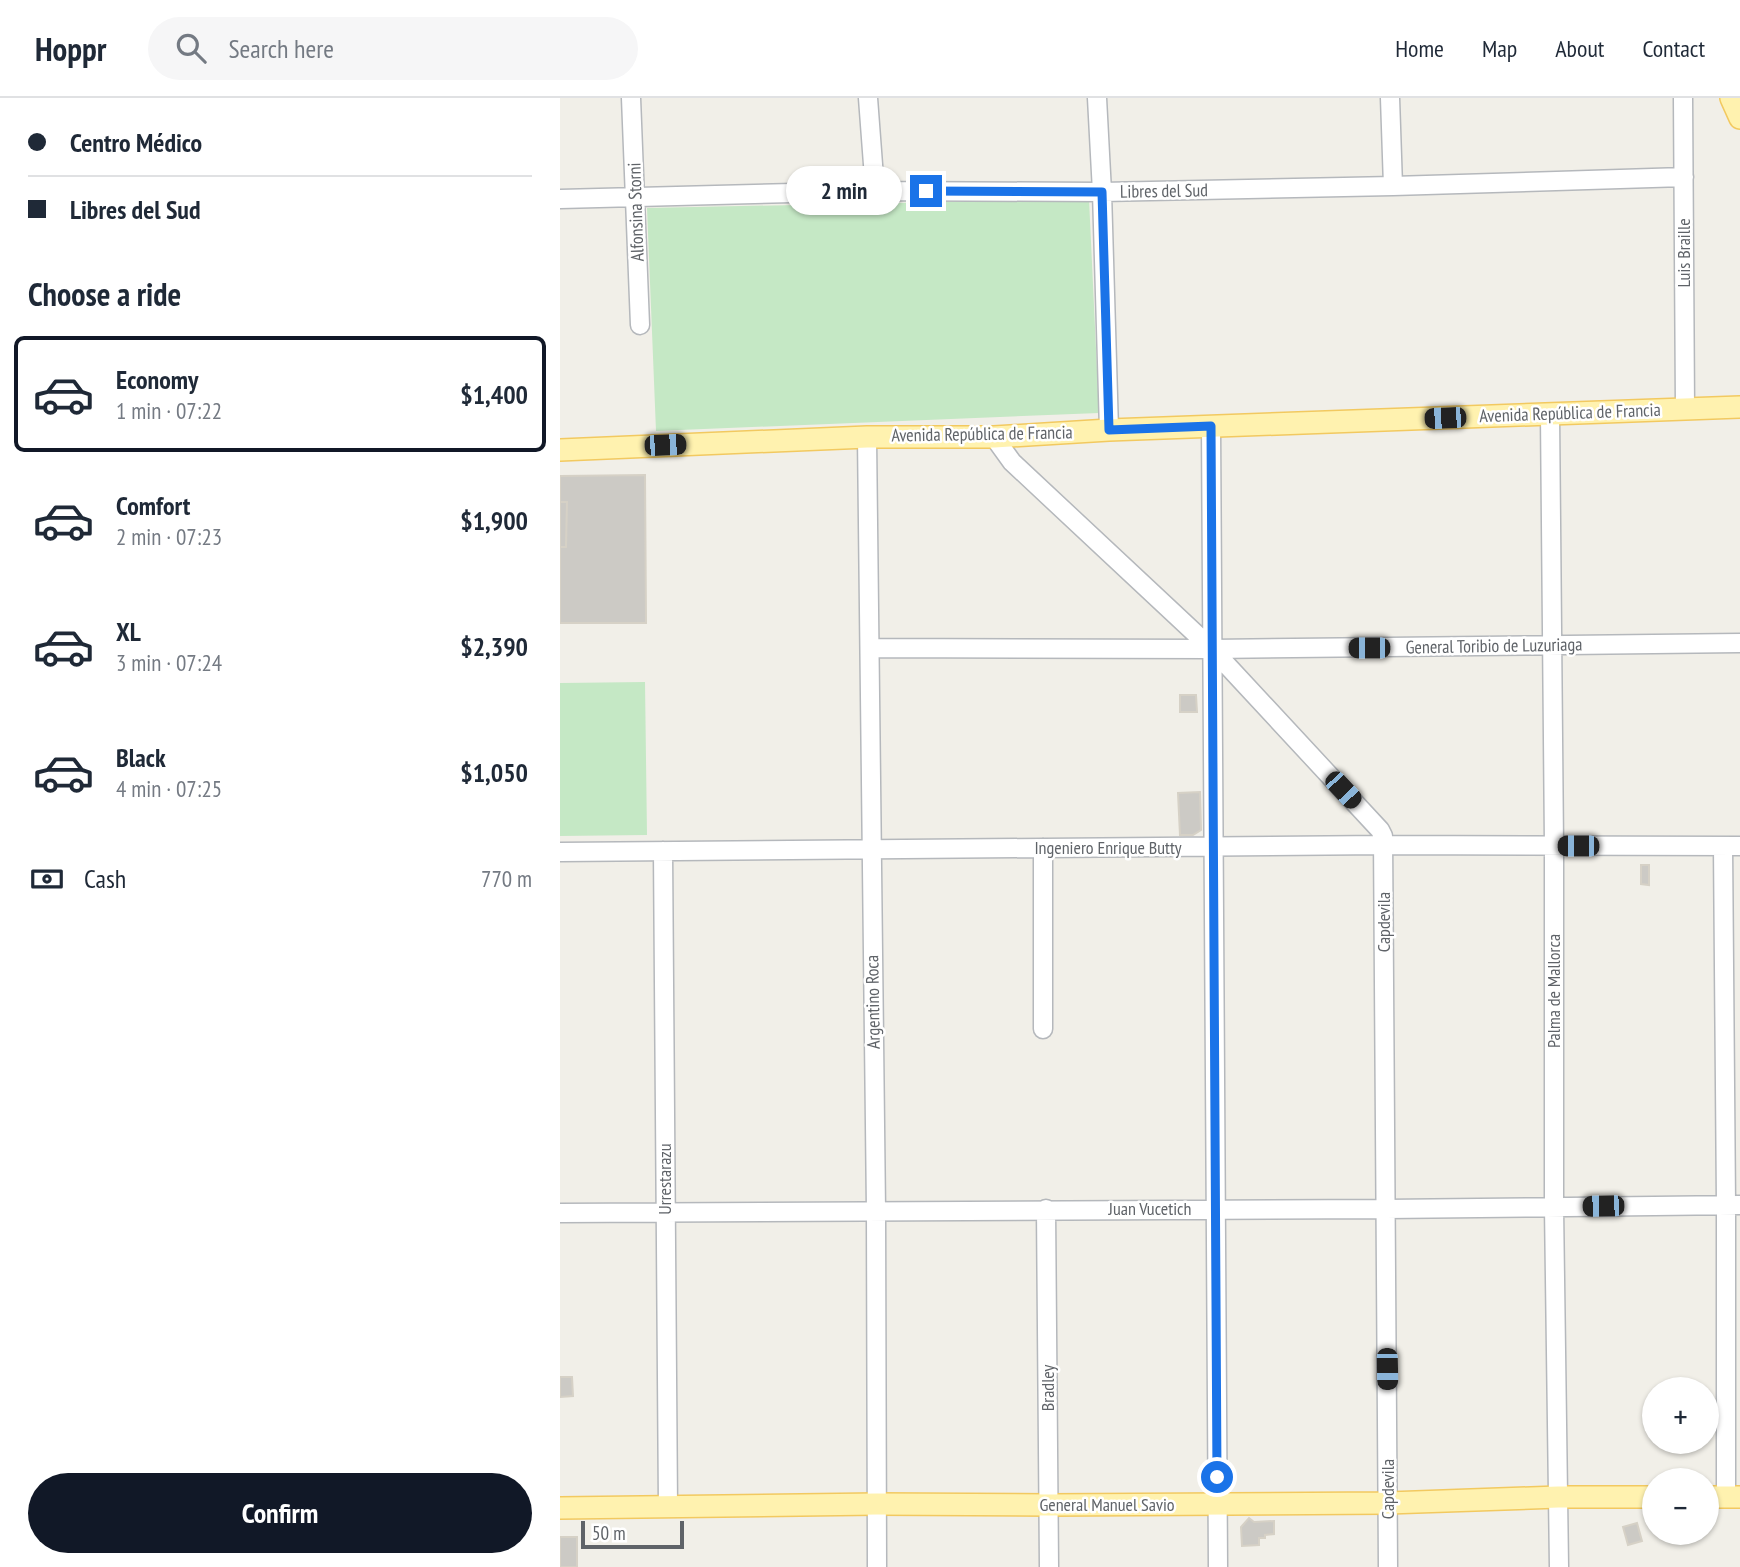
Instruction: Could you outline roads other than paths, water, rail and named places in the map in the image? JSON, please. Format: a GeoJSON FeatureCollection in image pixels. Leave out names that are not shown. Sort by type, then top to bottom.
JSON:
{"type":"FeatureCollection","features":[{"type":"Feature","properties":{"kind":"main road"},"geometry":{"type":"LineString","coordinates":[[1731,98],[1740,118]]}},
{"type":"Feature","properties":{"kind":"main road","name":"Avenida República de Francia"},"geometry":{"type":"LineString","coordinates":[[560,450],[867,437],[994,437],[1109,430],[1740,407]]}},
{"type":"Feature","properties":{"kind":"main road","name":"General Manuel Savio"},"geometry":{"type":"LineString","coordinates":[[560,1508],[1388,1503],[1642,1497]]}},
{"type":"Feature","properties":{"kind":"street","name":"Alfonsina Storni"},"geometry":{"type":"LineString","coordinates":[[631,98],[640,325]]}},
{"type":"Feature","properties":{"kind":"street"},"geometry":{"type":"LineString","coordinates":[[868,98],[875,191]]}},
{"type":"Feature","properties":{"kind":"street"},"geometry":{"type":"LineString","coordinates":[[1097,98],[1109,430]]}},
{"type":"Feature","properties":{"kind":"street"},"geometry":{"type":"LineString","coordinates":[[1390,98],[1393,187]]}},
{"type":"Feature","properties":{"kind":"street","name":"Luis Braille"},"geometry":{"type":"LineString","coordinates":[[1683,98],[1685,408]]}},
{"type":"Feature","properties":{"kind":"street","name":"Libres del Sud"},"geometry":{"type":"LineString","coordinates":[[560,199],[875,191],[1102,192],[1393,187],[1684,177]]}},
{"type":"Feature","properties":{"kind":"street","name":"Palma de Mallorca"},"geometry":{"type":"LineString","coordinates":[[1550,415],[1554,1207],[1559,1567]]}},
{"type":"Feature","properties":{"kind":"street"},"geometry":{"type":"LineString","coordinates":[[1211,426],[1218,1567]]}},
{"type":"Feature","properties":{"kind":"street","name":"Argentino Roca"},"geometry":{"type":"LineString","coordinates":[[867,437],[876,1211],[877,1567]]}},
{"type":"Feature","properties":{"kind":"street"},"geometry":{"type":"LineString","coordinates":[[994,437],[1013,461],[1212,649],[1380,830],[1384,845]]}},
{"type":"Feature","properties":{"kind":"street","name":"General Toribio de Luzuriaga"},"geometry":{"type":"LineString","coordinates":[[870,648],[1212,649],[1740,643]]}},
{"type":"Feature","properties":{"kind":"street","name":"Ingeniero Enrique Butty"},"geometry":{"type":"LineString","coordinates":[[560,852],[1384,845],[1731,846]]}},
{"type":"Feature","properties":{"kind":"street","name":"Capdevila"},"geometry":{"type":"LineString","coordinates":[[1384,845],[1388,1567]]}},
{"type":"Feature","properties":{"kind":"street"},"geometry":{"type":"LineString","coordinates":[[1724,1497],[1733,1205],[1731,846]]}},
{"type":"Feature","properties":{"kind":"street"},"geometry":{"type":"LineString","coordinates":[[1043,848],[1043,1029]]}},
{"type":"Feature","properties":{"kind":"street","name":"Urrestarazu"},"geometry":{"type":"LineString","coordinates":[[663,851],[667,1507]]}},
{"type":"Feature","properties":{"kind":"street","name":"Juan Vucetich"},"geometry":{"type":"LineString","coordinates":[[560,1213],[1733,1205]]}},
{"type":"Feature","properties":{"kind":"street","name":"Bradley"},"geometry":{"type":"LineString","coordinates":[[1046,1209],[1049,1567]]}}]}
